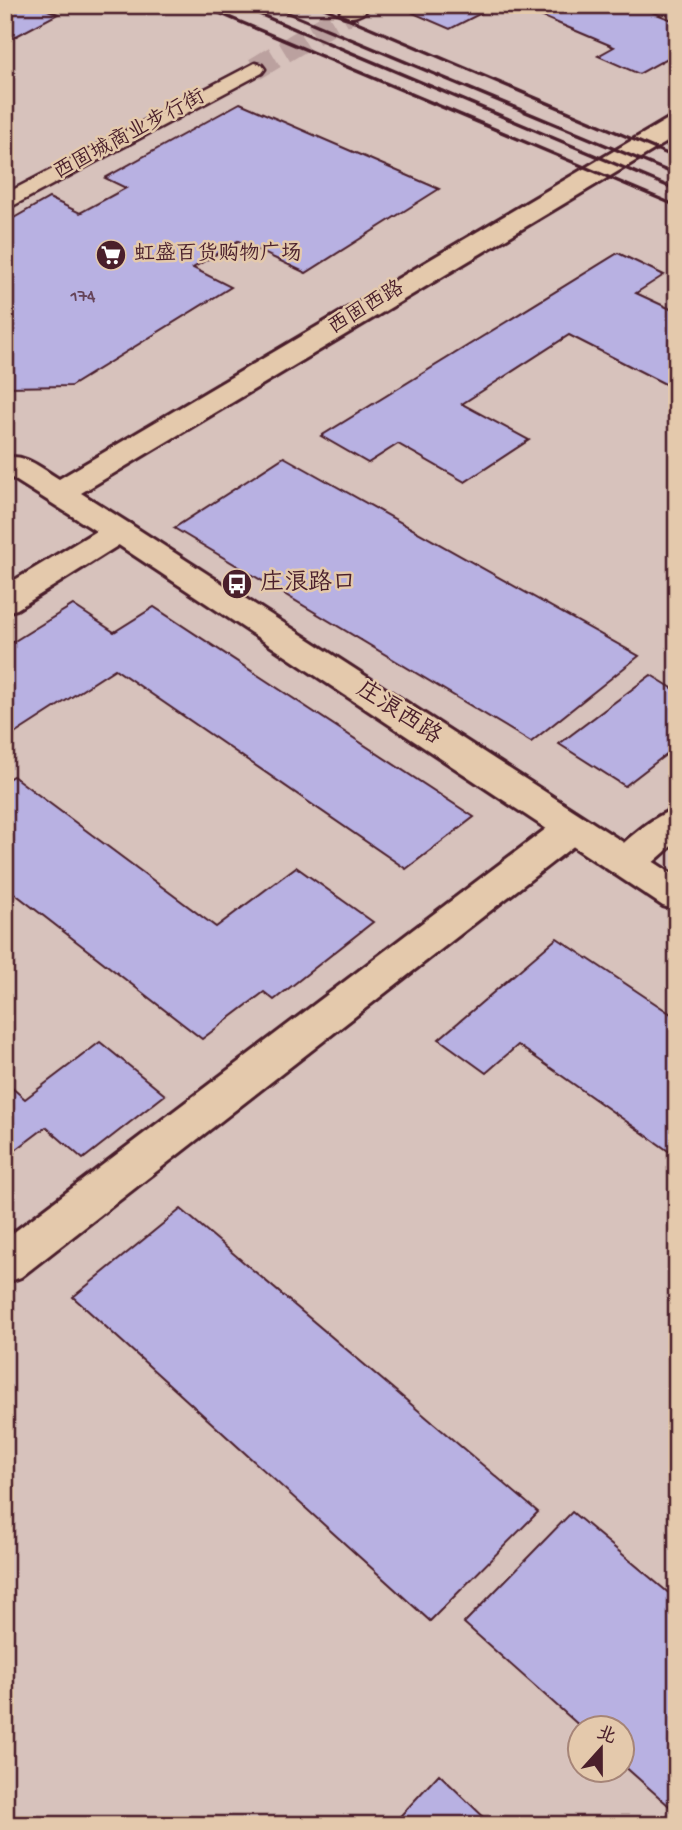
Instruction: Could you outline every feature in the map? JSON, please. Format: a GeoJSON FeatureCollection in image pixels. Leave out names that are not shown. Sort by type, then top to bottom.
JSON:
{"type":"FeatureCollection","features":[{"type":"Feature","properties":{"kind":"street","name":"西固城商业步行街"},"geometry":{"type":"LineString","coordinates":[[5,203],[255,69]]}},
{"type":"Feature","properties":{"kind":"street","name":"西固西路"},"geometry":{"type":"LineString","coordinates":[[58,493],[677,125]]}},
{"type":"Feature","properties":{"kind":"street","name":"庄浪西路"},"geometry":{"type":"LineString","coordinates":[[8,465],[119,531],[677,896]]}},
{"type":"Feature","properties":{"kind":"street"},"geometry":{"type":"LineString","coordinates":[[5,601],[119,531]]}},
{"type":"Feature","properties":{"kind":"street"},"geometry":{"type":"LineString","coordinates":[[626,863],[677,821]]}},
{"type":"Feature","properties":{"kind":"street"},"geometry":{"type":"LineString","coordinates":[[5,1264],[572,828]]}},
{"type":"Feature","properties":{"kind":"building"},"geometry":{"type":"Polygon","coordinates":[[[5,5],[35,5],[58,14],[5,42],[5,5]]]}},
{"type":"Feature","properties":{"kind":"building"},"geometry":{"type":"Polygon","coordinates":[[[429,5],[497,5],[450,29],[413,13],[429,5]]]}},
{"type":"Feature","properties":{"kind":"building"},"geometry":{"type":"Polygon","coordinates":[[[515,5],[634,5],[677,22],[677,53],[639,74],[598,56],[614,47],[515,5]]]}},
{"type":"Feature","properties":{"kind":"building","name":"虹盛百货购物广场"},"geometry":{"type":"Polygon","coordinates":[[[240,103],[439,189],[306,273],[238,241],[193,268],[231,287],[71,386],[5,387],[5,223],[49,198],[80,213],[126,188],[105,178],[240,103]]]}},
{"type":"Feature","properties":{"kind":"building"},"geometry":{"type":"Polygon","coordinates":[[[618,253],[664,275],[636,293],[677,312],[677,390],[569,335],[462,404],[529,440],[465,482],[398,444],[368,463],[321,436],[618,253]]]}},
{"type":"Feature","properties":{"kind":"building"},"geometry":{"type":"Polygon","coordinates":[[[284,457],[639,656],[531,742],[174,528],[284,457]]]}},
{"type":"Feature","properties":{"kind":"building"},"geometry":{"type":"Polygon","coordinates":[[[73,605],[114,632],[154,607],[474,817],[406,869],[115,669],[5,740],[5,647],[73,605]]]}},
{"type":"Feature","properties":{"kind":"building"},"geometry":{"type":"Polygon","coordinates":[[[651,675],[677,691],[677,746],[625,786],[559,744],[651,675]]]}},
{"type":"Feature","properties":{"kind":"building"},"geometry":{"type":"Polygon","coordinates":[[[13,776],[216,927],[296,867],[373,922],[274,1000],[264,992],[202,1039],[5,886],[5,781],[13,776]]]}},
{"type":"Feature","properties":{"kind":"building"},"geometry":{"type":"Polygon","coordinates":[[[557,938],[677,1018],[677,1157],[518,1045],[486,1073],[439,1039],[557,938]]]}},
{"type":"Feature","properties":{"kind":"building"},"geometry":{"type":"Polygon","coordinates":[[[100,1042],[165,1095],[83,1159],[46,1127],[5,1158],[5,1082],[25,1099],[100,1042]]]}},
{"type":"Feature","properties":{"kind":"building"},"geometry":{"type":"Polygon","coordinates":[[[181,1209],[538,1512],[430,1621],[73,1297],[181,1209]]]}},
{"type":"Feature","properties":{"kind":"building"},"geometry":{"type":"Polygon","coordinates":[[[572,1512],[677,1600],[677,1813],[636,1776],[636,1714],[566,1714],[464,1623],[572,1512]]]}},
{"type":"Feature","properties":{"kind":"building"},"geometry":{"type":"Polygon","coordinates":[[[439,1774],[492,1825],[392,1825],[439,1774]]]}},
{"type":"Feature","properties":{"kind":"tunnel"},"geometry":{"type":"LineString","coordinates":[[255,69],[350,12]]}},
{"type":"Feature","properties":{"kind":"railway"},"geometry":{"type":"LineString","coordinates":[[200,5],[677,206]]}},
{"type":"Feature","properties":{"kind":"railway"},"geometry":{"type":"LineString","coordinates":[[238,5],[677,190]]}},
{"type":"Feature","properties":{"kind":"railway"},"geometry":{"type":"LineString","coordinates":[[269,5],[677,175]]}},
{"type":"Feature","properties":{"kind":"railway"},"geometry":{"type":"LineString","coordinates":[[317,5],[677,158]]}},
{"type":"Feature","properties":{"kind":"place","name":"虹盛百货购物广场"},"geometry":{"type":"Point","coordinates":[111,255]}},
{"type":"Feature","properties":{"kind":"place","name":"庄浪路口"},"geometry":{"type":"Point","coordinates":[237,584]}}]}
